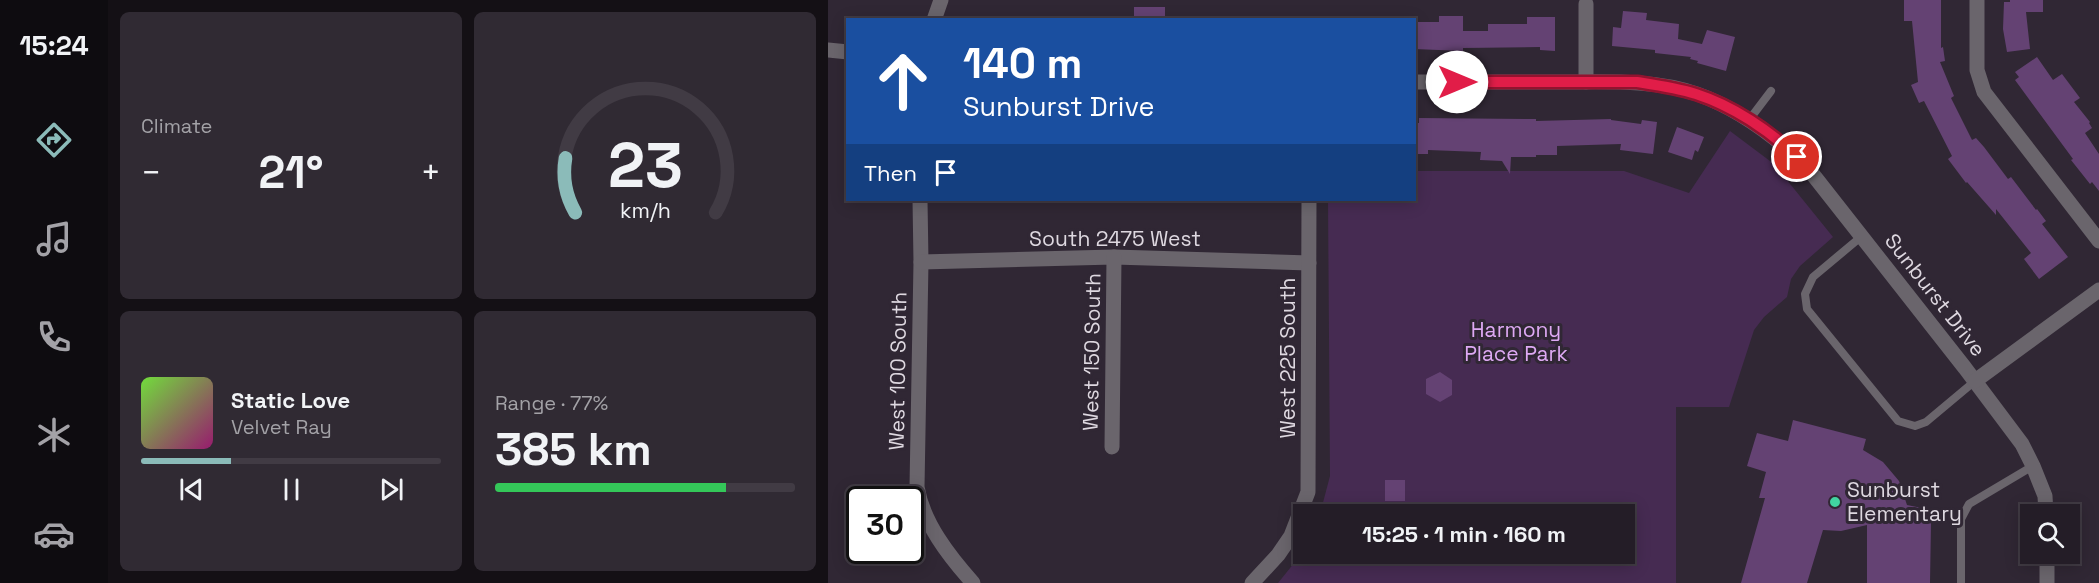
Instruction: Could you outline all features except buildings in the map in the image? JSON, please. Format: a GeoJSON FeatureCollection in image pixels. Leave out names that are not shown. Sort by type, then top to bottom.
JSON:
{"type":"FeatureCollection","features":[{"type":"Feature","properties":{"kind":"street"},"geometry":{"type":"LineString","coordinates":[[935,18],[941,0]]}},
{"type":"Feature","properties":{"kind":"street"},"geometry":{"type":"LineString","coordinates":[[1977,0],[1977,70],[1983,92],[2099,241]]}},
{"type":"Feature","properties":{"kind":"street"},"geometry":{"type":"LineString","coordinates":[[1586,4],[1586,82]]}},
{"type":"Feature","properties":{"kind":"street"},"geometry":{"type":"LineString","coordinates":[[828,50],[846,52]]}},
{"type":"Feature","properties":{"kind":"street","name":"Sunburst Drive"},"geometry":{"type":"LineString","coordinates":[[1416,82],[1637,82],[1696,94],[1753,122],[1807,167],[1975,381],[2022,444],[2033,466],[2045,504]]}},
{"type":"Feature","properties":{"kind":"street","name":"West 100 South"},"geometry":{"type":"LineString","coordinates":[[920,201],[917,487],[919,500],[950,557],[973,583]]}},
{"type":"Feature","properties":{"kind":"street","name":"West 225 South"},"geometry":{"type":"LineString","coordinates":[[1252,583],[1278,555],[1291,536],[1308,492],[1309,201]]}},
{"type":"Feature","properties":{"kind":"street","name":"South 2475 West"},"geometry":{"type":"LineString","coordinates":[[921,262],[1114,257],[1309,263]]}},
{"type":"Feature","properties":{"kind":"street","name":"West 150 South"},"geometry":{"type":"LineString","coordinates":[[1112,447],[1114,257]]}},
{"type":"Feature","properties":{"kind":"street"},"geometry":{"type":"LineString","coordinates":[[1975,381],[2099,290]]}},
{"type":"Feature","properties":{"kind":"street"},"geometry":{"type":"LineString","coordinates":[[2047,564],[2047,583]]}},
{"type":"Feature","properties":{"kind":"lane"},"geometry":{"type":"LineString","coordinates":[[1753,122],[1771,91]]}},
{"type":"Feature","properties":{"kind":"lane"},"geometry":{"type":"LineString","coordinates":[[1862,236],[1813,277],[1805,294],[1807,309],[1898,421],[1914,426],[1926,422],[1975,381]]}},
{"type":"Feature","properties":{"kind":"lane"},"geometry":{"type":"LineString","coordinates":[[1961,583],[1961,519],[1969,504],[2033,466]]}},
{"type":"Feature","properties":{"kind":"green space","name":"Harmony Place Park"},"geometry":{"type":"Polygon","coordinates":[[[1730,131],[1774,164],[1833,237],[1800,266],[1791,279],[1787,297],[1764,317],[1754,330],[1729,407],[1676,407],[1676,583],[1278,583],[1293,564],[1635,564],[1635,504],[1323,504],[1330,476],[1328,201],[1416,201],[1416,171],[1624,171],[1689,193],[1730,131]]]}},
{"type":"Feature","properties":{"kind":"place","name":"Sunburst Elementary"},"geometry":{"type":"Point","coordinates":[1835,502]}},
{"type":"Feature","properties":{"kind":"route"},"geometry":{"type":"LineString","coordinates":[[1457,82],[1637,82],[1660,86],[1696,94],[1730,109],[1756,124],[1797,157]]}}]}
